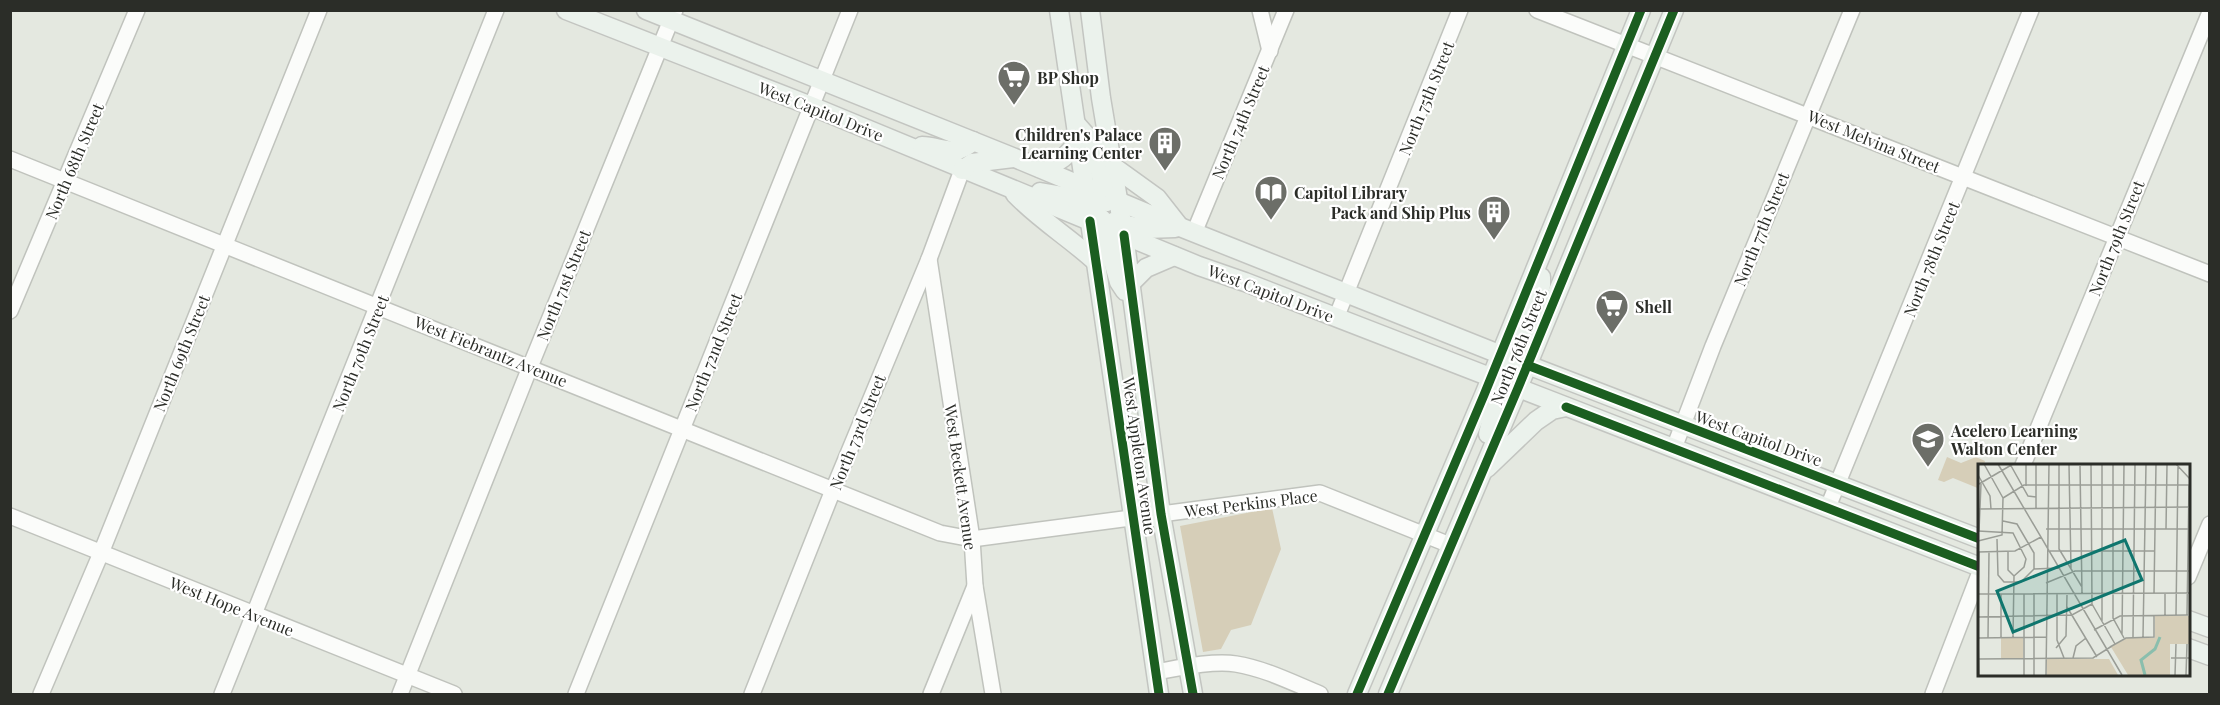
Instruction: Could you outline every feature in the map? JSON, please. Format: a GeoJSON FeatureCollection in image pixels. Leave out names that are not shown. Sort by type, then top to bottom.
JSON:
{"type":"FeatureCollection","features":[{"type":"Feature","properties":{"kind":"main road","name":"West Capitol Drive"},"geometry":{"type":"LineString","coordinates":[[566,10],[812,106],[1015,191],[1109,225],[1174,256],[1978,566]]}},
{"type":"Feature","properties":{"kind":"main road","name":"West Capitol Drive"},"geometry":{"type":"LineString","coordinates":[[646,10],[673,15],[821,80],[1040,168],[1100,199],[1187,230],[1682,426],[1978,538]]}},
{"type":"Feature","properties":{"kind":"main road","name":"West Appleton Avenue"},"geometry":{"type":"LineString","coordinates":[[1059,10],[1078,132],[1130,284],[1161,514],[1193,694]]}},
{"type":"Feature","properties":{"kind":"main road","name":"West Appleton Avenue"},"geometry":{"type":"LineString","coordinates":[[1090,10],[1101,98],[1114,167],[1100,199],[1109,225],[1096,262],[1160,694]]}},
{"type":"Feature","properties":{"kind":"main road","name":"North 76th Street"},"geometry":{"type":"LineString","coordinates":[[1503,383],[1513,359],[1543,251],[1641,10]]}},
{"type":"Feature","properties":{"kind":"main road","name":"North 76th Street"},"geometry":{"type":"LineString","coordinates":[[1357,694],[1425,535],[1503,383],[1674,10]]}},
{"type":"Feature","properties":{"kind":"main road"},"geometry":{"type":"LineString","coordinates":[[1040,168],[1066,158],[1078,132]]}},
{"type":"Feature","properties":{"kind":"main road"},"geometry":{"type":"LineString","coordinates":[[905,146],[927,146],[956,151],[966,148],[973,141]]}},
{"type":"Feature","properties":{"kind":"main road"},"geometry":{"type":"LineString","coordinates":[[962,170],[980,161],[1015,158]]}},
{"type":"Feature","properties":{"kind":"main road"},"geometry":{"type":"LineString","coordinates":[[1114,167],[1157,198],[1187,230]]}},
{"type":"Feature","properties":{"kind":"main road"},"geometry":{"type":"LineString","coordinates":[[1015,191],[1047,192],[1100,199]]}},
{"type":"Feature","properties":{"kind":"main road"},"geometry":{"type":"LineString","coordinates":[[1015,191],[1034,213],[1096,262]]}},
{"type":"Feature","properties":{"kind":"main road"},"geometry":{"type":"LineString","coordinates":[[1133,303],[1119,282],[1109,225],[1187,230]]}},
{"type":"Feature","properties":{"kind":"main road"},"geometry":{"type":"LineString","coordinates":[[1130,284],[1146,268],[1174,256]]}},
{"type":"Feature","properties":{"kind":"main road"},"geometry":{"type":"LineString","coordinates":[[1245,282],[1254,273],[1281,268]]}},
{"type":"Feature","properties":{"kind":"main road"},"geometry":{"type":"LineString","coordinates":[[1388,694],[1483,468],[1486,442],[1503,383]]}},
{"type":"Feature","properties":{"kind":"main road"},"geometry":{"type":"LineString","coordinates":[[1483,468],[1536,421],[1552,410],[1566,407]]}},
{"type":"Feature","properties":{"kind":"main road"},"geometry":{"type":"LineString","coordinates":[[2190,621],[2210,628]]}},
{"type":"Feature","properties":{"kind":"main road"},"geometry":{"type":"LineString","coordinates":[[2190,649],[2210,656]]}},
{"type":"Feature","properties":{"kind":"street","name":"North 68th Street"},"geometry":{"type":"LineString","coordinates":[[10,311],[137,10]]}},
{"type":"Feature","properties":{"kind":"street","name":"North 69th Street"},"geometry":{"type":"LineString","coordinates":[[41,694],[101,553],[319,10]]}},
{"type":"Feature","properties":{"kind":"street","name":"North 70th Street"},"geometry":{"type":"LineString","coordinates":[[222,694],[496,10]]}},
{"type":"Feature","properties":{"kind":"street","name":"North 72nd Street"},"geometry":{"type":"LineString","coordinates":[[576,694],[850,10]]}},
{"type":"Feature","properties":{"kind":"street"},"geometry":{"type":"LineString","coordinates":[[1260,10],[1270,51]]}},
{"type":"Feature","properties":{"kind":"street","name":"North 74th Street"},"geometry":{"type":"LineString","coordinates":[[1187,230],[1270,51],[1286,10]]}},
{"type":"Feature","properties":{"kind":"street","name":"North 75th Street"},"geometry":{"type":"LineString","coordinates":[[1336,318],[1460,10]]}},
{"type":"Feature","properties":{"kind":"street","name":"West Melvina Street"},"geometry":{"type":"LineString","coordinates":[[1537,10],[2210,274]]}},
{"type":"Feature","properties":{"kind":"street","name":"North 77th Street"},"geometry":{"type":"LineString","coordinates":[[1674,448],[1852,10]]}},
{"type":"Feature","properties":{"kind":"street","name":"North 78th Street"},"geometry":{"type":"LineString","coordinates":[[1828,507],[2031,10]]}},
{"type":"Feature","properties":{"kind":"street","name":"North 79th Street"},"geometry":{"type":"LineString","coordinates":[[2023,464],[2210,12]]}},
{"type":"Feature","properties":{"kind":"street","name":"North 71st Street"},"geometry":{"type":"LineString","coordinates":[[400,694],[673,15]]}},
{"type":"Feature","properties":{"kind":"street","name":"West Fiebrantz Avenue"},"geometry":{"type":"LineString","coordinates":[[10,159],[940,533],[972,539]]}},
{"type":"Feature","properties":{"kind":"street","name":"North 73rd Street"},"geometry":{"type":"LineString","coordinates":[[752,694],[833,490],[929,260],[962,170]]}},
{"type":"Feature","properties":{"kind":"street","name":"West Beckett Avenue"},"geometry":{"type":"LineString","coordinates":[[929,260],[972,539],[975,586],[993,694]]}},
{"type":"Feature","properties":{"kind":"street","name":"West Perkins Place"},"geometry":{"type":"LineString","coordinates":[[972,539],[1320,492],[1450,545]]}},
{"type":"Feature","properties":{"kind":"street","name":"West Hope Avenue"},"geometry":{"type":"LineString","coordinates":[[10,516],[454,694]]}},
{"type":"Feature","properties":{"kind":"street"},"geometry":{"type":"LineString","coordinates":[[2190,572],[2210,524]]}},
{"type":"Feature","properties":{"kind":"street"},"geometry":{"type":"LineString","coordinates":[[1933,694],[1978,577]]}},
{"type":"Feature","properties":{"kind":"street"},"geometry":{"type":"LineString","coordinates":[[931,694],[975,586]]}},
{"type":"Feature","properties":{"kind":"street"},"geometry":{"type":"LineString","coordinates":[[1156,672],[1188,666],[1234,664],[1272,674],[1320,694]]}},
{"type":"Feature","properties":{"kind":"shaded area"},"geometry":{"type":"Polygon","coordinates":[[[1947,457],[1961,463],[1976,457],[1985,461],[1984,464],[1978,464],[1978,488],[1953,478],[1944,482],[1938,480],[1947,457]]]}},
{"type":"Feature","properties":{"kind":"shaded area"},"geometry":{"type":"Polygon","coordinates":[[[1272,508],[1281,549],[1251,625],[1231,630],[1221,649],[1203,652],[1180,526],[1272,508]]]}},
{"type":"Feature","properties":{"kind":"cycle path"},"geometry":{"type":"LineString","coordinates":[[1357,694],[1484,395],[1641,10]]}},
{"type":"Feature","properties":{"kind":"cycle path"},"geometry":{"type":"LineString","coordinates":[[1388,694],[1518,388],[1674,10]]}},
{"type":"Feature","properties":{"kind":"cycle path"},"geometry":{"type":"LineString","coordinates":[[1090,221],[1159,694]]}},
{"type":"Feature","properties":{"kind":"cycle path"},"geometry":{"type":"LineString","coordinates":[[1124,235],[1161,514],[1193,694]]}},
{"type":"Feature","properties":{"kind":"cycle path"},"geometry":{"type":"LineString","coordinates":[[1527,365],[1978,538]]}},
{"type":"Feature","properties":{"kind":"cycle path"},"geometry":{"type":"LineString","coordinates":[[1566,407],[1978,566]]}},
{"type":"Feature","properties":{"kind":"place","name":"BP Shop"},"geometry":{"type":"Point","coordinates":[1014,106]}},
{"type":"Feature","properties":{"kind":"place","name":"Children's Palace Learning Center"},"geometry":{"type":"Point","coordinates":[1165,172]}},
{"type":"Feature","properties":{"kind":"place","name":"Capitol Library"},"geometry":{"type":"Point","coordinates":[1271,221]}},
{"type":"Feature","properties":{"kind":"place","name":"Pack and Ship Plus"},"geometry":{"type":"Point","coordinates":[1494,241]}},
{"type":"Feature","properties":{"kind":"place","name":"Shell"},"geometry":{"type":"Point","coordinates":[1612,335]}},
{"type":"Feature","properties":{"kind":"place","name":"Acelero Learning Walton Center"},"geometry":{"type":"Point","coordinates":[1928,468]}}]}
